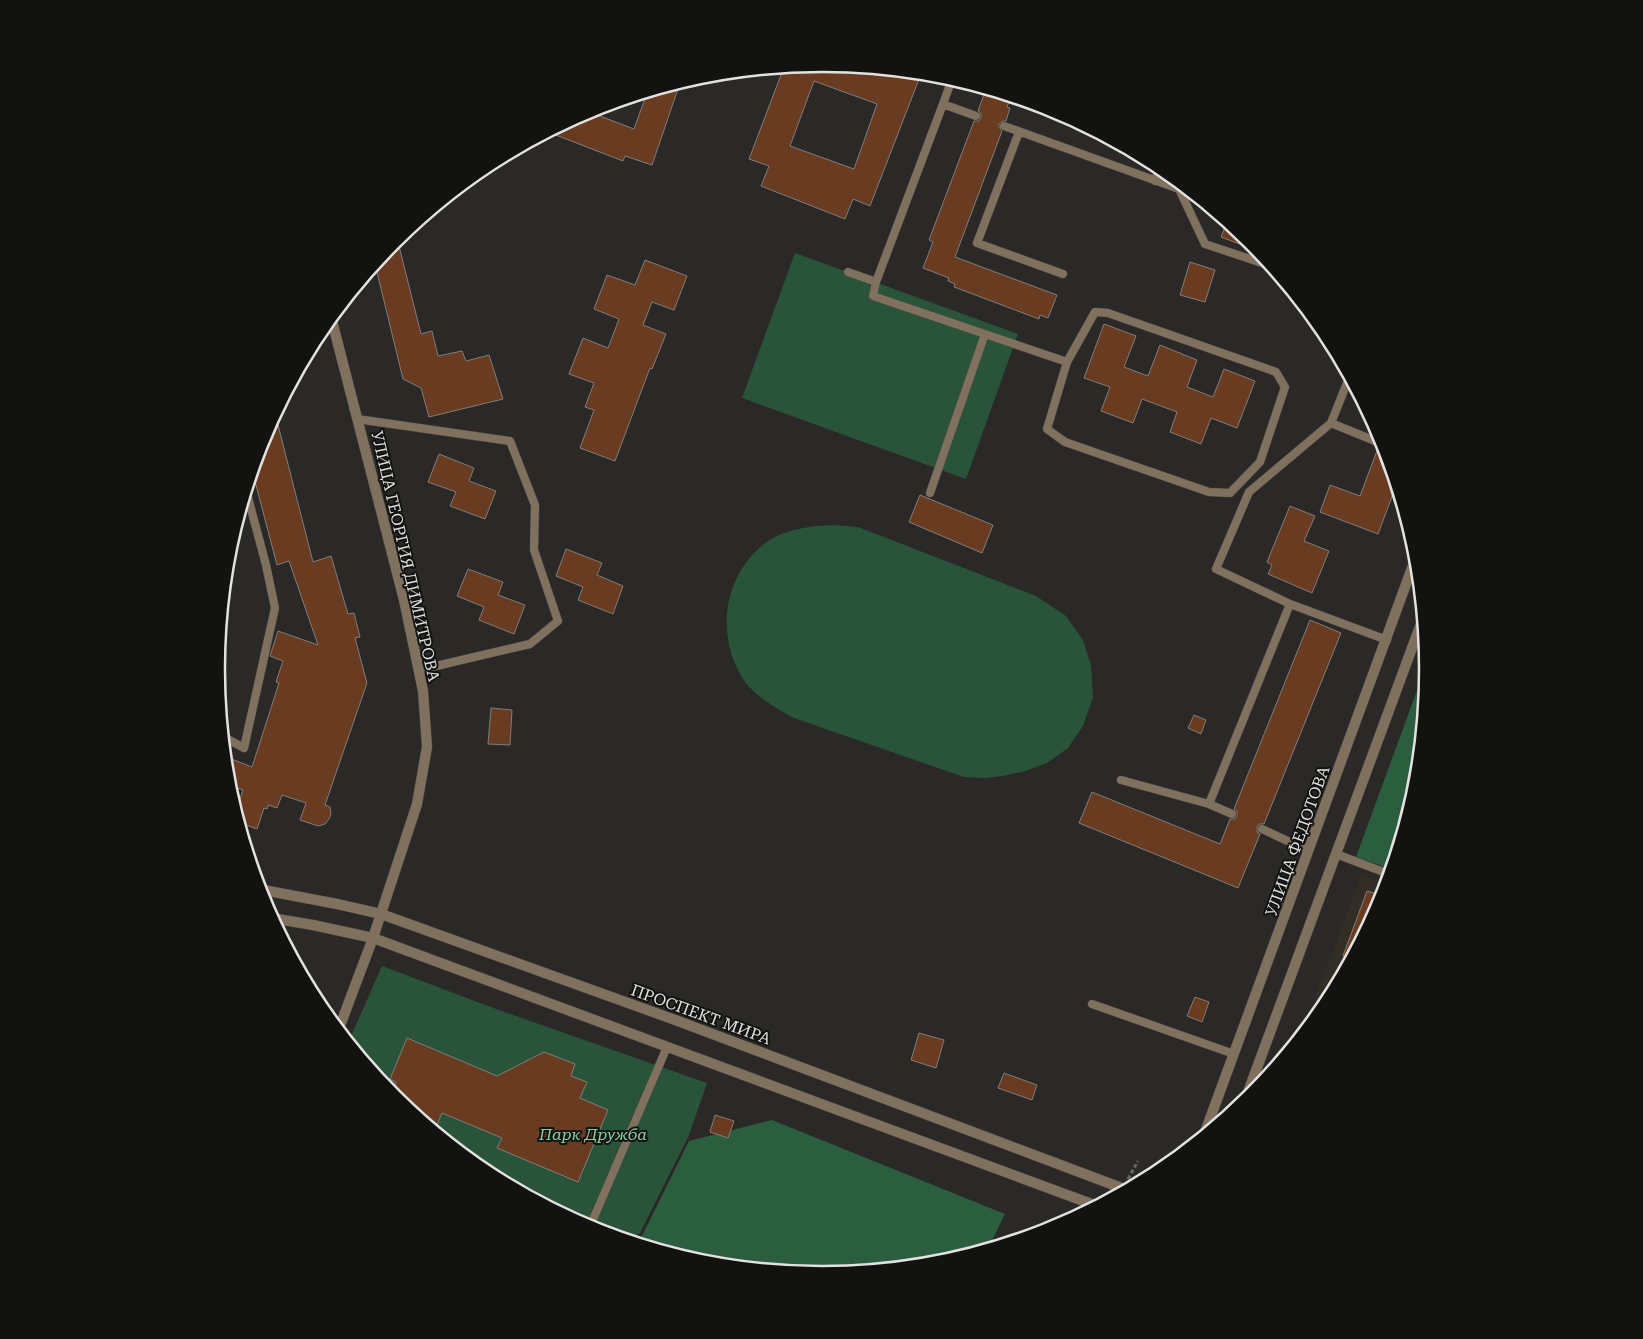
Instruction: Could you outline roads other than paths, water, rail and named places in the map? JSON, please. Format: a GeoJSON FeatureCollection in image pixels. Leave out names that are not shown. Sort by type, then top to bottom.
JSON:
{"type":"FeatureCollection","features":[{"type":"Feature","properties":{"kind":"street","name":"УЛИЦА ГЕОРГИЯ ДИМИТРОВА"},"geometry":{"type":"LineString","coordinates":[[333,326],[404,600],[423,691],[427,747],[417,804],[373,938],[341,1023]]}},
{"type":"Feature","properties":{"kind":"street","name":"УЛИЦА ФЕДОТОВА"},"geometry":{"type":"LineString","coordinates":[[1208,1124],[1410,574]]}},
{"type":"Feature","properties":{"kind":"street"},"geometry":{"type":"LineString","coordinates":[[1251,1084],[1417,634]]}},
{"type":"Feature","properties":{"kind":"street","name":"ПРОСПЕКТ МИРА"},"geometry":{"type":"LineString","coordinates":[[267,891],[381,914],[687,1025],[1120,1187]]}},
{"type":"Feature","properties":{"kind":"street"},"geometry":{"type":"LineString","coordinates":[[280,919],[373,938],[1089,1203]]}},
{"type":"Feature","properties":{"kind":"lane"},"geometry":{"type":"LineString","coordinates":[[949,87],[876,282],[874,296],[1067,362]]}},
{"type":"Feature","properties":{"kind":"lane"},"geometry":{"type":"LineString","coordinates":[[943,104],[976,116]]}},
{"type":"Feature","properties":{"kind":"lane"},"geometry":{"type":"LineString","coordinates":[[1004,126],[1172,186]]}},
{"type":"Feature","properties":{"kind":"lane"},"geometry":{"type":"LineString","coordinates":[[1019,132],[977,243],[1063,274]]}},
{"type":"Feature","properties":{"kind":"lane"},"geometry":{"type":"LineString","coordinates":[[1154,180],[1156,175]]}},
{"type":"Feature","properties":{"kind":"lane"},"geometry":{"type":"LineString","coordinates":[[1181,193],[1205,244],[1257,262]]}},
{"type":"Feature","properties":{"kind":"lane"},"geometry":{"type":"LineString","coordinates":[[848,272],[876,282]]}},
{"type":"Feature","properties":{"kind":"lane"},"geometry":{"type":"LineString","coordinates":[[1096,312],[1108,313],[1276,372],[1285,388],[1260,462],[1230,493],[1210,492],[1065,442],[1047,429],[1067,362],[1096,312]]}},
{"type":"Feature","properties":{"kind":"lane"},"geometry":{"type":"LineString","coordinates":[[930,493],[985,334]]}},
{"type":"Feature","properties":{"kind":"lane"},"geometry":{"type":"LineString","coordinates":[[1347,386],[1331,424],[1249,492],[1216,569],[1290,604],[1387,640]]}},
{"type":"Feature","properties":{"kind":"lane"},"geometry":{"type":"LineString","coordinates":[[357,419],[510,441],[535,505],[534,550],[558,621],[530,644],[419,670]]}},
{"type":"Feature","properties":{"kind":"lane"},"geometry":{"type":"LineString","coordinates":[[1331,424],[1372,439]]}},
{"type":"Feature","properties":{"kind":"lane"},"geometry":{"type":"LineString","coordinates":[[229,740],[244,748],[275,608],[249,501]]}},
{"type":"Feature","properties":{"kind":"lane"},"geometry":{"type":"LineString","coordinates":[[1209,804],[1290,604]]}},
{"type":"Feature","properties":{"kind":"lane"},"geometry":{"type":"LineString","coordinates":[[1121,780],[1209,804],[1232,814]]}},
{"type":"Feature","properties":{"kind":"lane"},"geometry":{"type":"LineString","coordinates":[[1262,829],[1309,851]]}},
{"type":"Feature","properties":{"kind":"lane"},"geometry":{"type":"LineString","coordinates":[[1336,854],[1383,872]]}},
{"type":"Feature","properties":{"kind":"lane"},"geometry":{"type":"LineString","coordinates":[[1092,1004],[1234,1054]]}},
{"type":"Feature","properties":{"kind":"lane"},"geometry":{"type":"LineString","coordinates":[[593,1221],[667,1047]]}},
{"type":"Feature","properties":{"kind":"park label","name":"Парк Дружба"},"geometry":{"type":"Point","coordinates":[593,1134]}}]}
